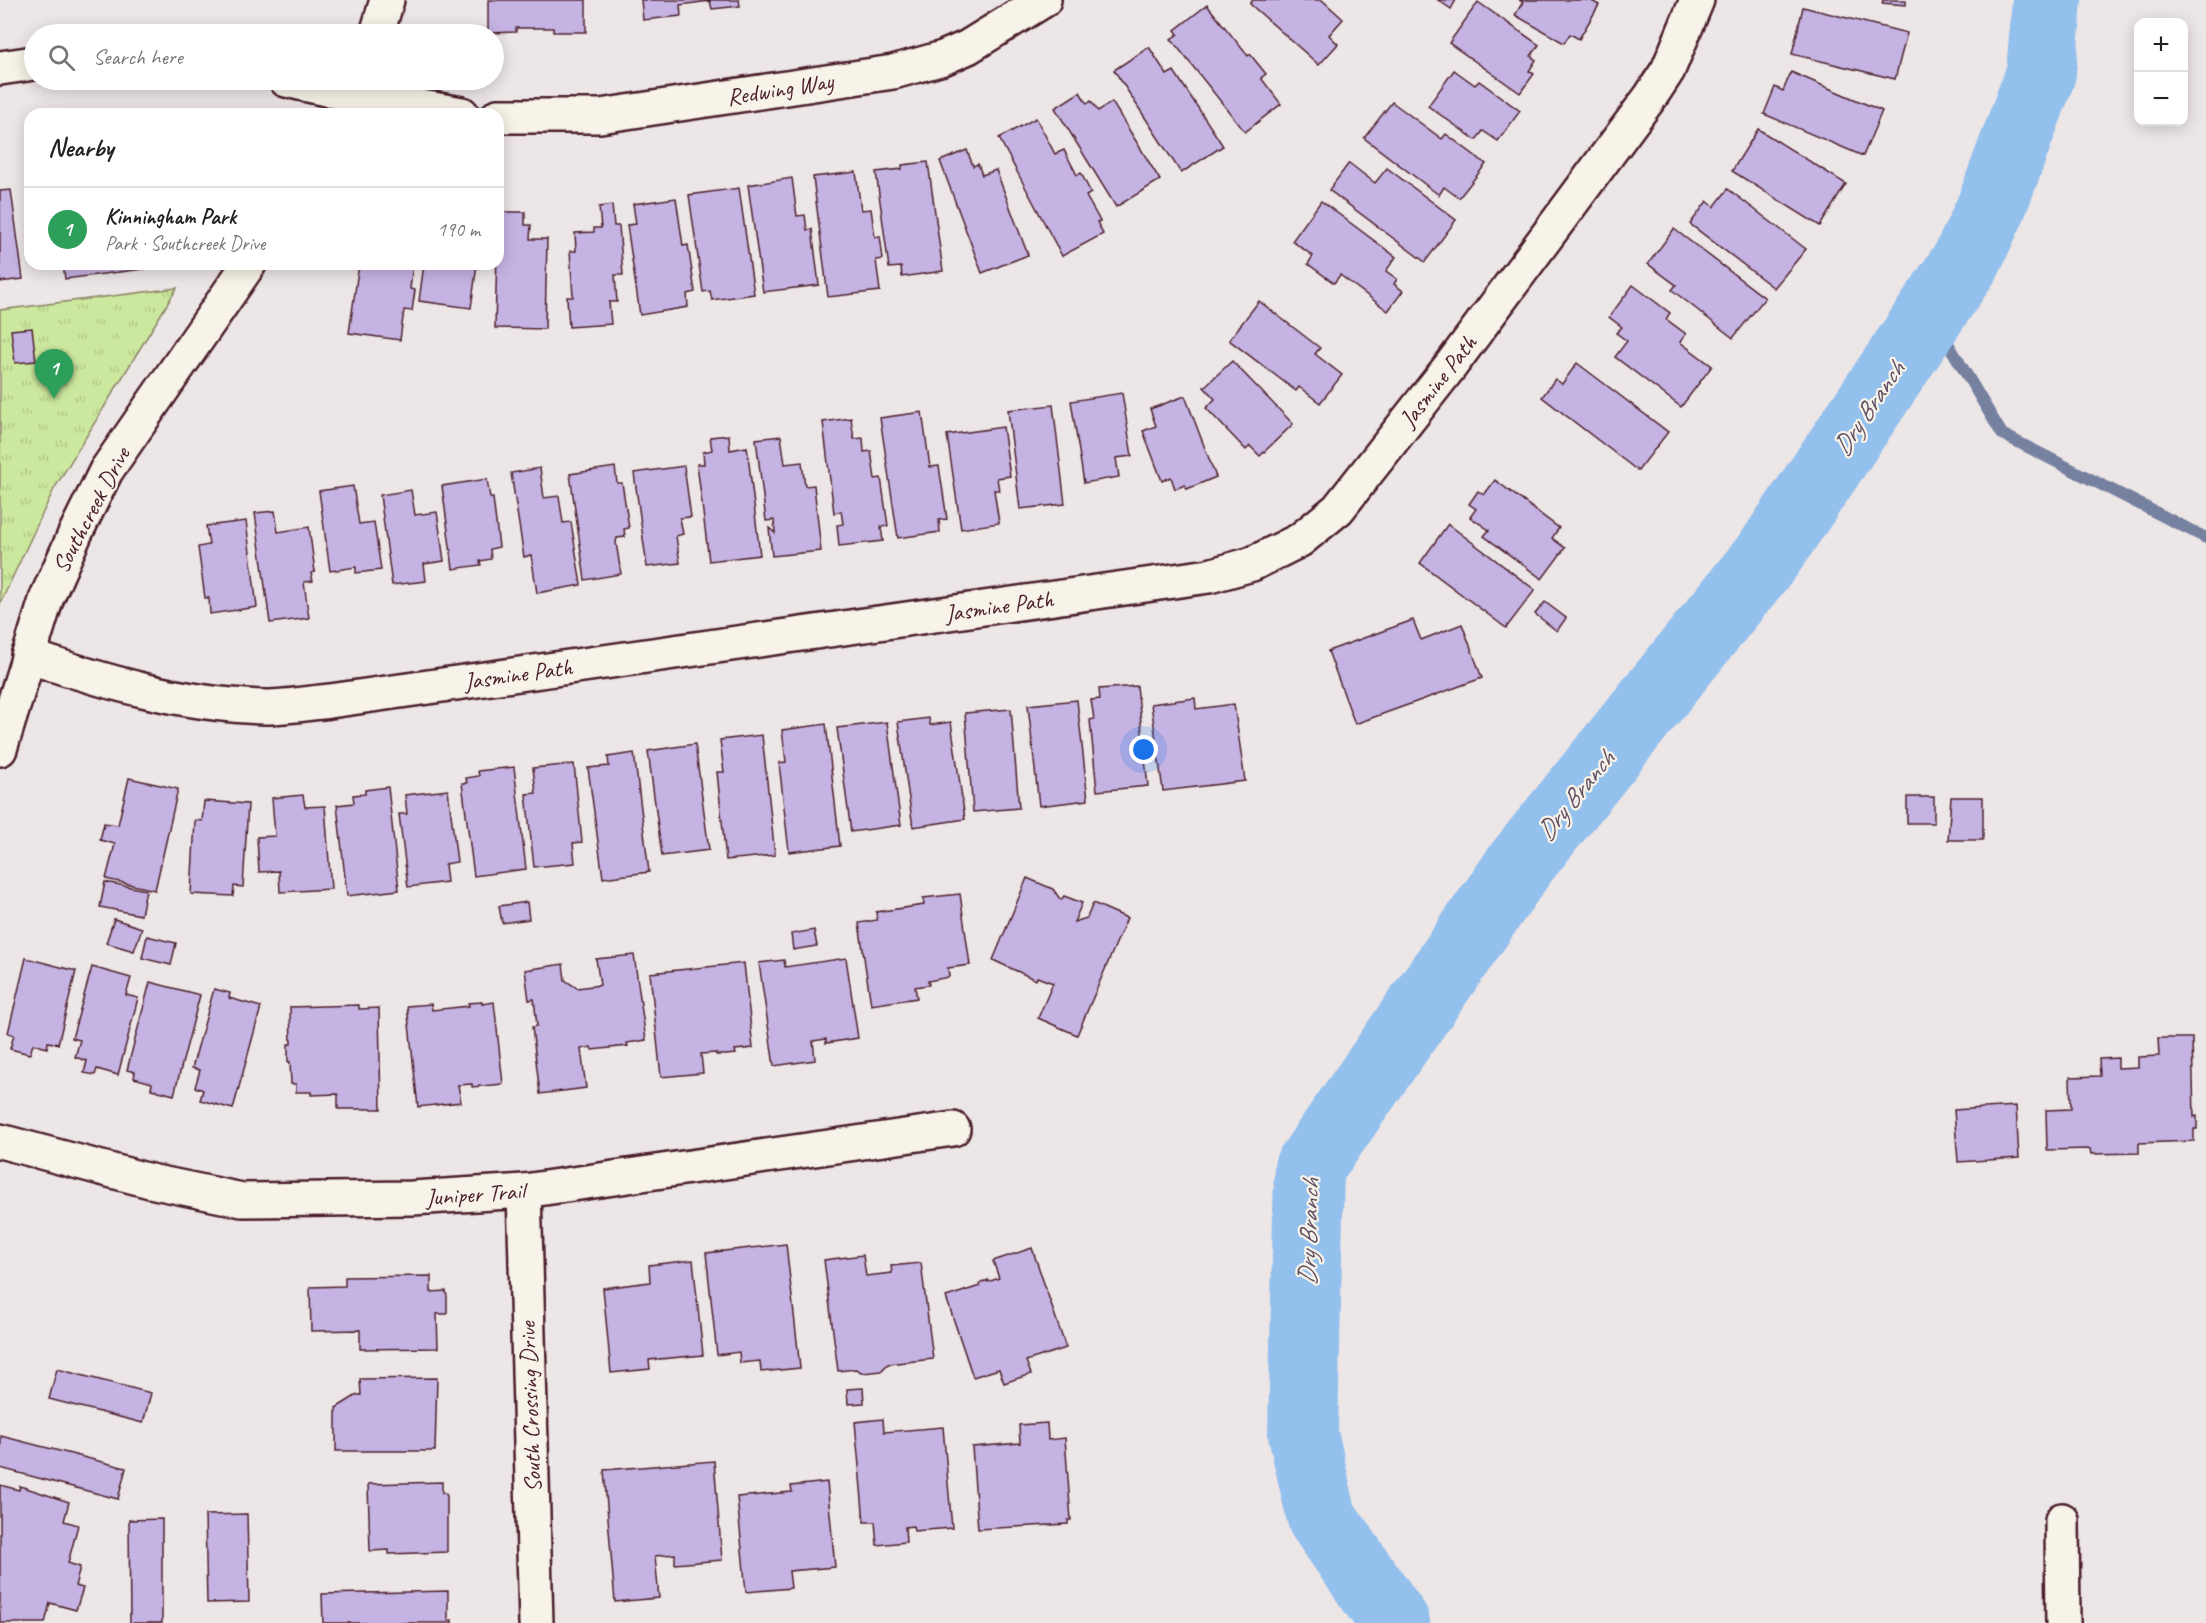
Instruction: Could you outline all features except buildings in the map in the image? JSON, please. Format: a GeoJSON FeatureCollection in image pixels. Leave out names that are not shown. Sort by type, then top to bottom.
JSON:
{"type":"FeatureCollection","features":[{"type":"Feature","properties":{"kind":"street"},"geometry":{"type":"LineString","coordinates":[[380,24],[387,0]]}},
{"type":"Feature","properties":{"kind":"street","name":"Redwing Way"},"geometry":{"type":"LineString","coordinates":[[504,116],[600,116],[893,72],[943,58],[968,47],[1044,0]]}},
{"type":"Feature","properties":{"kind":"street","name":"Jasmine Path"},"geometry":{"type":"LineString","coordinates":[[28,656],[79,673],[150,692],[210,704],[268,707],[330,701],[1209,576],[1252,564],[1300,540],[1338,509],[1452,364],[1651,96],[1668,70],[1697,0]]}},
{"type":"Feature","properties":{"kind":"street"},"geometry":{"type":"LineString","coordinates":[[0,68],[24,64]]}},
{"type":"Feature","properties":{"kind":"street"},"geometry":{"type":"LineString","coordinates":[[327,90],[425,108]]}},
{"type":"Feature","properties":{"kind":"street","name":"Southcreek Drive"},"geometry":{"type":"LineString","coordinates":[[0,749],[47,597],[106,471],[245,270]]}},
{"type":"Feature","properties":{"kind":"street","name":"Juniper Trail"},"geometry":{"type":"LineString","coordinates":[[0,1141],[150,1181],[242,1200],[412,1198],[524,1191],[953,1129]]}},
{"type":"Feature","properties":{"kind":"street","name":"South Crossing Drive"},"geometry":{"type":"LineString","coordinates":[[524,1191],[536,1623]]}},
{"type":"Feature","properties":{"kind":"street"},"geometry":{"type":"LineString","coordinates":[[2062,1520],[2063,1623]]}},
{"type":"Feature","properties":{"kind":"green space"},"geometry":{"type":"Polygon","coordinates":[[[177,288],[54,489],[0,604],[0,310],[177,288]]]}},
{"type":"Feature","properties":{"kind":"waterway","name":"Dry Branch"},"geometry":{"type":"LineString","coordinates":[[1395,1623],[1322,1518],[1303,1434],[1309,1168],[1521,863],[1770,553],[1967,260],[1991,208],[2041,73],[2047,0]]}},
{"type":"Feature","properties":{"kind":"waterway"},"geometry":{"type":"LineString","coordinates":[[1930,313],[2002,434],[2206,538]]}},
{"type":"Feature","properties":{"kind":"place","name":"Kinningham Park"},"geometry":{"type":"Point","coordinates":[54,399]}}]}
